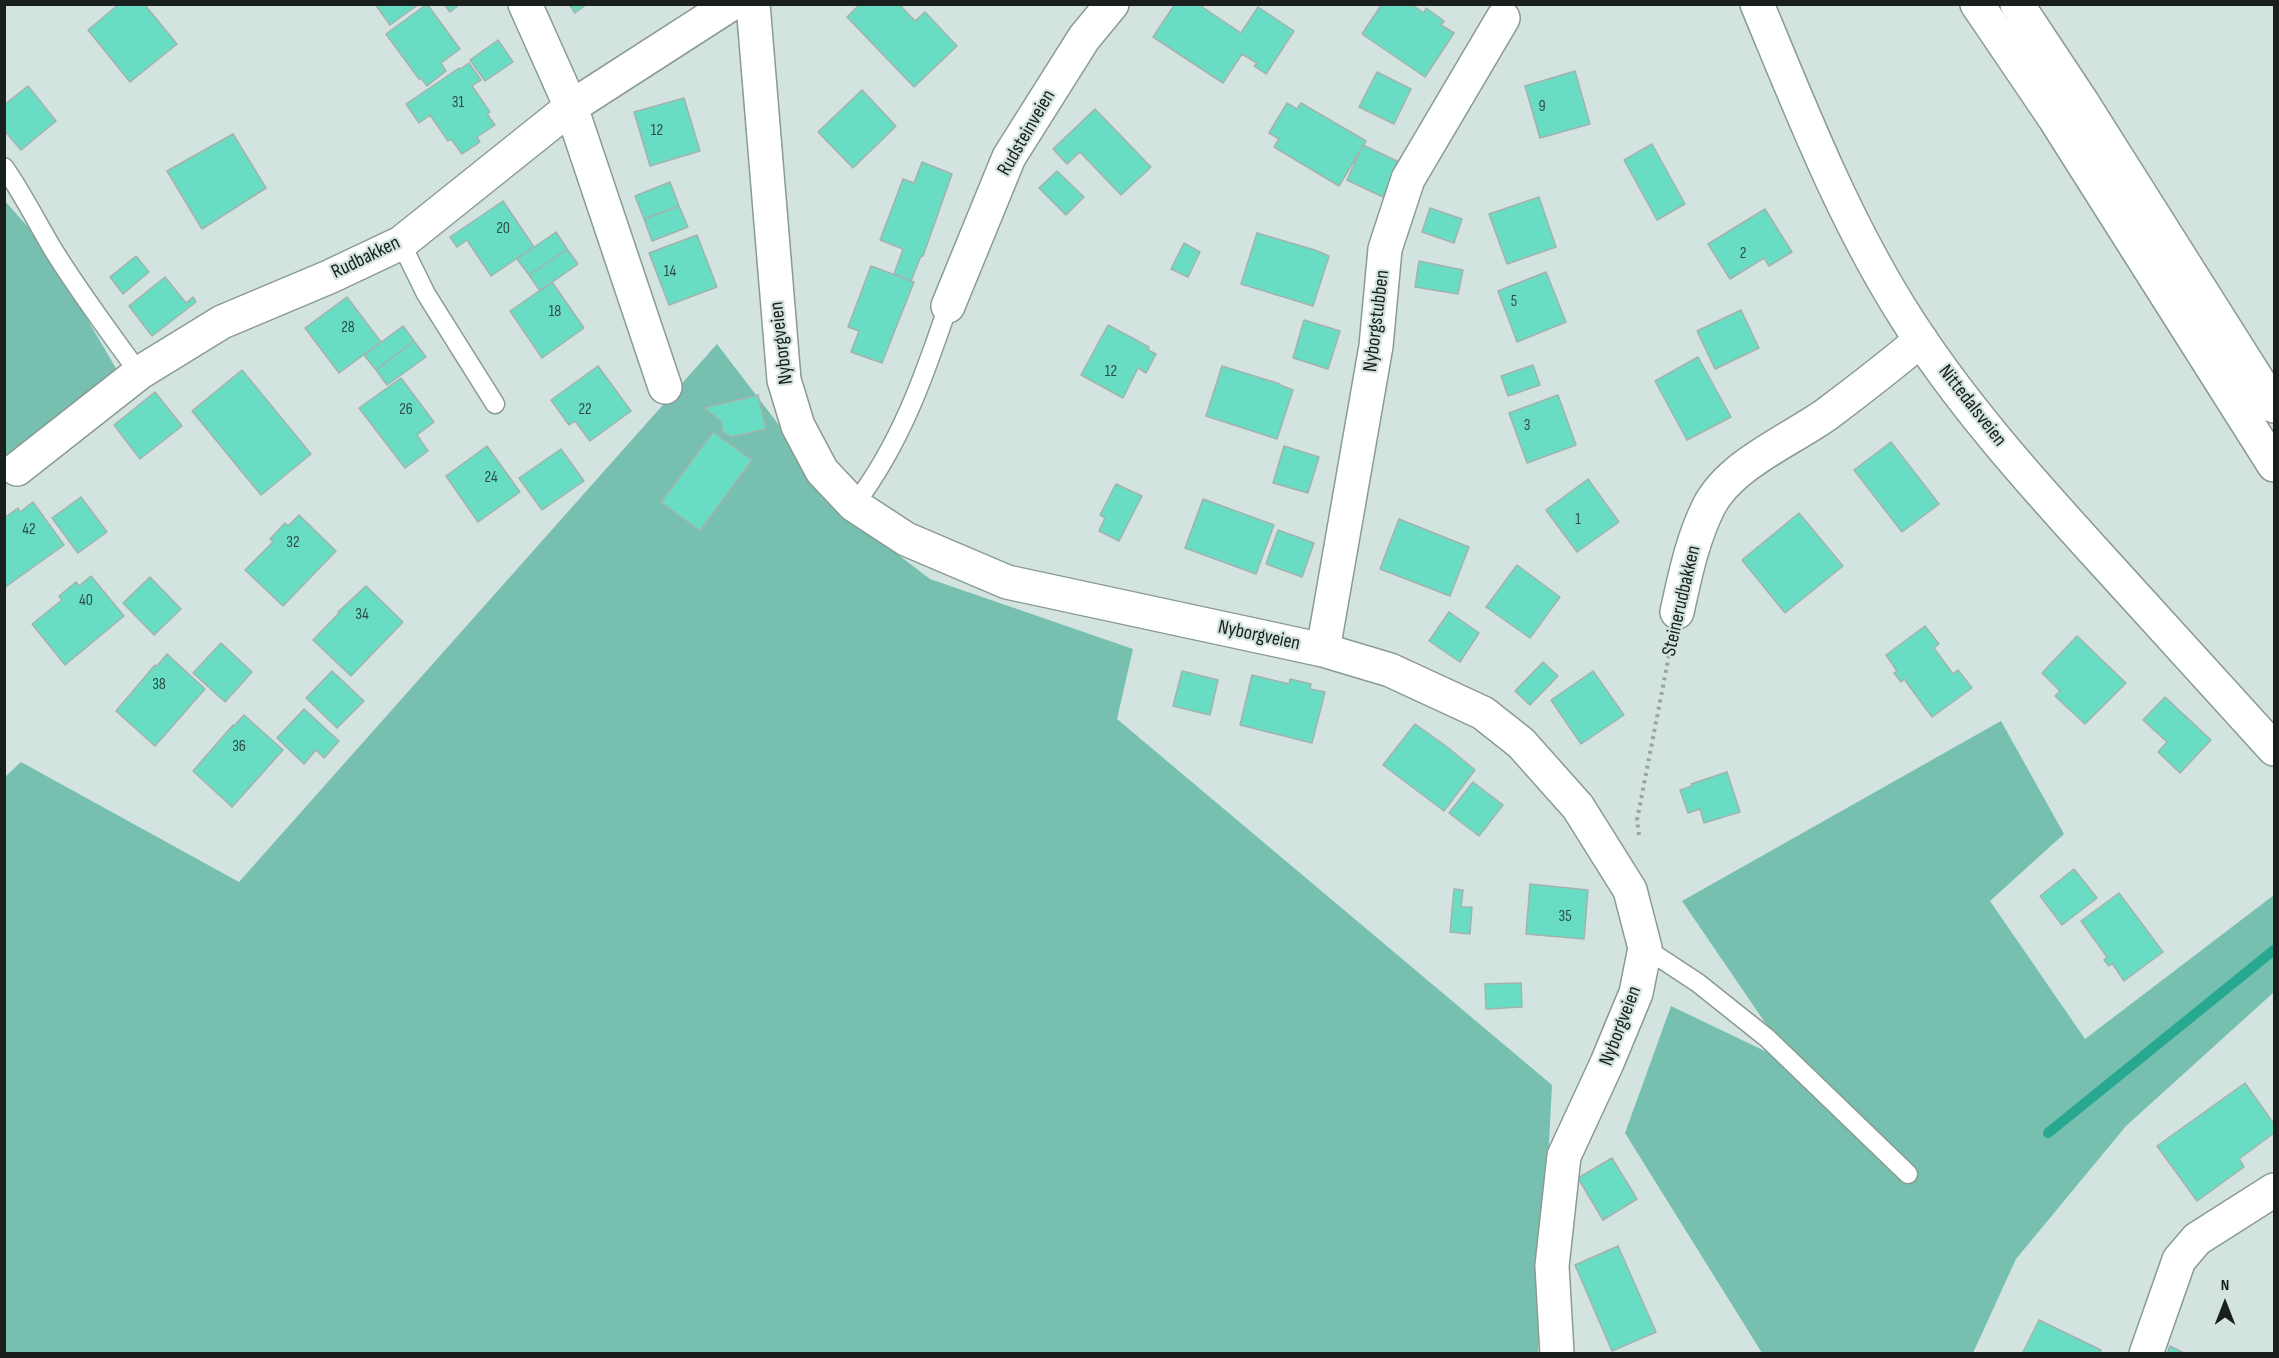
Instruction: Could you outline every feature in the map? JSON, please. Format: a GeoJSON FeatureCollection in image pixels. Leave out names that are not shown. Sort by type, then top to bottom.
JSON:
{"type":"FeatureCollection","features":[{"type":"Feature","properties":{"kind":"main road"},"geometry":{"type":"LineString","coordinates":[[525,4],[571,107],[665,387]]}},
{"type":"Feature","properties":{"kind":"main road","name":"Rudbakken"},"geometry":{"type":"LineString","coordinates":[[11,464],[139,373],[222,322],[329,277],[401,243],[571,107],[731,4]]}},
{"type":"Feature","properties":{"kind":"main road","name":"Nyborgveien"},"geometry":{"type":"LineString","coordinates":[[753,4],[784,380],[798,426],[822,471],[854,505],[906,539],[1007,582],[1323,650],[1390,670],[1449,696],[1483,713],[1521,742],[1578,807],[1630,890],[1645,948],[1636,993],[1607,1064],[1564,1156],[1552,1266],[1557,1353]]}},
{"type":"Feature","properties":{"kind":"main road","name":"Rudsteinveien"},"geometry":{"type":"LineString","coordinates":[[948,306],[1009,158],[1084,38],[1112,4]]}},
{"type":"Feature","properties":{"kind":"main road","name":"Nittedalsveien"},"geometry":{"type":"LineString","coordinates":[[1757,4],[1854,226],[1900,308],[1922,340],[1988,429],[2054,507],[2274,749]]}},
{"type":"Feature","properties":{"kind":"main road"},"geometry":{"type":"LineString","coordinates":[[1977,4],[2055,119],[2274,465]]}},
{"type":"Feature","properties":{"kind":"main road"},"geometry":{"type":"LineString","coordinates":[[2017,4],[2082,102],[2274,406]]}},
{"type":"Feature","properties":{"kind":"main road","name":"Nyborgstubben"},"geometry":{"type":"LineString","coordinates":[[1323,650],[1376,346],[1385,249],[1408,178],[1503,18]]}},
{"type":"Feature","properties":{"kind":"main road","name":"Steinerudbakken"},"geometry":{"type":"LineString","coordinates":[[1677,612],[1691,548],[1710,505],[1729,481],[1752,461],[1828,413],[1922,340]]}},
{"type":"Feature","properties":{"kind":"main road"},"geometry":{"type":"LineString","coordinates":[[2146,1353],[2179,1260],[2197,1239],[2274,1190]]}},
{"type":"Feature","properties":{"kind":"lane"},"geometry":{"type":"LineString","coordinates":[[4,167],[90,305],[139,373]]}},
{"type":"Feature","properties":{"kind":"lane"},"geometry":{"type":"LineString","coordinates":[[401,243],[426,294],[495,404]]}},
{"type":"Feature","properties":{"kind":"lane"},"geometry":{"type":"LineString","coordinates":[[854,505],[873,480],[908,414],[924,378],[948,306]]}},
{"type":"Feature","properties":{"kind":"lane"},"geometry":{"type":"LineString","coordinates":[[1645,948],[1698,983],[1767,1038],[1908,1174]]}},
{"type":"Feature","properties":{"kind":"path","name":"Steinerudbakken"},"geometry":{"type":"LineString","coordinates":[[1640,843],[1637,820],[1677,612]]}},
{"type":"Feature","properties":{"kind":"green space"},"geometry":{"type":"Polygon","coordinates":[[[4,200],[44,245],[121,377],[4,472],[4,200]]]}},
{"type":"Feature","properties":{"kind":"green space"},"geometry":{"type":"Polygon","coordinates":[[[717,344],[850,518],[930,579],[1133,649],[1117,719],[1552,1085],[1538,1353],[5,1354],[5,777],[21,762],[239,882],[717,344]]]}},
{"type":"Feature","properties":{"kind":"green space"},"geometry":{"type":"Polygon","coordinates":[[[2001,721],[2064,834],[1990,901],[2085,1039],[2274,895],[2274,992],[2126,1126],[2016,1259],[1973,1353],[1762,1353],[1625,1133],[1671,1006],[1794,1065],[1682,901],[2001,721]]]}},
{"type":"Feature","properties":{"kind":"building"},"geometry":{"type":"Polygon","coordinates":[[[119,4],[144,4],[177,44],[130,82],[88,30],[119,4]]]}},
{"type":"Feature","properties":{"kind":"building"},"geometry":{"type":"Polygon","coordinates":[[[375,4],[419,4],[390,25],[375,4]]]}},
{"type":"Feature","properties":{"kind":"building"},"geometry":{"type":"Polygon","coordinates":[[[427,4],[460,49],[441,63],[446,71],[427,86],[421,78],[419,79],[386,34],[427,4]]]}},
{"type":"Feature","properties":{"kind":"building"},"geometry":{"type":"Polygon","coordinates":[[[444,4],[460,4],[450,12],[444,4]]]}},
{"type":"Feature","properties":{"kind":"building"},"geometry":{"type":"Polygon","coordinates":[[[569,4],[587,4],[575,13],[569,4]]]}},
{"type":"Feature","properties":{"kind":"building"},"geometry":{"type":"Polygon","coordinates":[[[860,4],[899,4],[915,21],[925,12],[957,46],[914,87],[847,17],[860,4]]]}},
{"type":"Feature","properties":{"kind":"building"},"geometry":{"type":"Polygon","coordinates":[[[1175,4],[1198,4],[1241,33],[1258,7],[1294,31],[1266,74],[1254,66],[1257,63],[1242,54],[1223,83],[1153,37],[1175,4]]]}},
{"type":"Feature","properties":{"kind":"building"},"geometry":{"type":"Polygon","coordinates":[[[1382,4],[1411,4],[1424,13],[1426,8],[1444,21],[1441,25],[1454,33],[1425,77],[1362,34],[1382,4]]]}},
{"type":"Feature","properties":{"kind":"building"},"geometry":{"type":"Polygon","coordinates":[[[498,40],[513,62],[485,81],[470,60],[498,40]]]}},
{"type":"Feature","properties":{"kind":"building"},"geometry":{"type":"Polygon","coordinates":[[[469,63],[481,80],[472,86],[490,112],[487,114],[495,125],[477,137],[480,142],[462,154],[451,139],[448,141],[430,115],[419,123],[406,104],[469,63]]]}},
{"type":"Feature","properties":{"kind":"building"},"geometry":{"type":"Polygon","coordinates":[[[1575,71],[1590,124],[1540,138],[1525,86],[1575,71]]]}},
{"type":"Feature","properties":{"kind":"building"},"geometry":{"type":"Polygon","coordinates":[[[1377,72],[1411,89],[1394,124],[1359,107],[1377,72]]]}},
{"type":"Feature","properties":{"kind":"building"},"geometry":{"type":"Polygon","coordinates":[[[28,86],[56,121],[21,150],[4,130],[4,105],[28,86]]]}},
{"type":"Feature","properties":{"kind":"building"},"geometry":{"type":"Polygon","coordinates":[[[862,90],[896,126],[853,168],[818,132],[862,90]]]}},
{"type":"Feature","properties":{"kind":"building"},"geometry":{"type":"Polygon","coordinates":[[[684,98],[700,151],[650,166],[634,112],[684,98]]]}},
{"type":"Feature","properties":{"kind":"building"},"geometry":{"type":"Polygon","coordinates":[[[1287,103],[1297,109],[1301,103],[1366,141],[1339,186],[1274,147],[1279,139],[1269,133],[1287,103]]]}},
{"type":"Feature","properties":{"kind":"building"},"geometry":{"type":"Polygon","coordinates":[[[1095,109],[1151,167],[1121,195],[1080,152],[1067,164],[1053,149],[1095,109]]]}},
{"type":"Feature","properties":{"kind":"building"},"geometry":{"type":"Polygon","coordinates":[[[233,134],[266,188],[202,229],[167,171],[233,134]]]}},
{"type":"Feature","properties":{"kind":"building"},"geometry":{"type":"Polygon","coordinates":[[[1652,144],[1685,204],[1657,220],[1624,160],[1652,144]]]}},
{"type":"Feature","properties":{"kind":"building"},"geometry":{"type":"Polygon","coordinates":[[[1363,145],[1399,162],[1383,197],[1347,180],[1363,145]]]}},
{"type":"Feature","properties":{"kind":"building"},"geometry":{"type":"Polygon","coordinates":[[[922,162],[952,174],[923,256],[921,256],[911,281],[894,274],[903,249],[880,240],[903,179],[914,183],[922,162]]]}},
{"type":"Feature","properties":{"kind":"building"},"geometry":{"type":"Polygon","coordinates":[[[1057,171],[1084,197],[1066,215],[1039,188],[1057,171]]]}},
{"type":"Feature","properties":{"kind":"building"},"geometry":{"type":"Polygon","coordinates":[[[670,182],[679,206],[644,219],[635,196],[670,182]]]}},
{"type":"Feature","properties":{"kind":"building"},"geometry":{"type":"Polygon","coordinates":[[[1539,197],[1556,247],[1507,264],[1489,214],[1539,197]]]}},
{"type":"Feature","properties":{"kind":"building"},"geometry":{"type":"Polygon","coordinates":[[[503,201],[534,247],[491,276],[467,240],[457,247],[450,237],[503,201]]]}},
{"type":"Feature","properties":{"kind":"building"},"geometry":{"type":"Polygon","coordinates":[[[679,206],[688,227],[652,241],[644,219],[679,206]]]}},
{"type":"Feature","properties":{"kind":"building"},"geometry":{"type":"Polygon","coordinates":[[[1430,208],[1462,219],[1454,243],[1422,232],[1430,208]]]}},
{"type":"Feature","properties":{"kind":"building"},"geometry":{"type":"Polygon","coordinates":[[[1765,209],[1792,252],[1769,266],[1764,258],[1730,279],[1708,244],[1765,209]]]}},
{"type":"Feature","properties":{"kind":"building"},"geometry":{"type":"Polygon","coordinates":[[[556,232],[567,249],[529,275],[517,259],[556,232]]]}},
{"type":"Feature","properties":{"kind":"building"},"geometry":{"type":"Polygon","coordinates":[[[1257,233],[1329,256],[1313,306],[1241,284],[1257,233]]]}},
{"type":"Feature","properties":{"kind":"building"},"geometry":{"type":"Polygon","coordinates":[[[697,235],[717,287],[669,305],[649,253],[697,235]]]}},
{"type":"Feature","properties":{"kind":"building"},"geometry":{"type":"Polygon","coordinates":[[[1184,243],[1200,252],[1188,277],[1171,269],[1184,243]]]}},
{"type":"Feature","properties":{"kind":"building"},"geometry":{"type":"Polygon","coordinates":[[[567,249],[578,264],[540,291],[529,275],[567,249]]]}},
{"type":"Feature","properties":{"kind":"building"},"geometry":{"type":"Polygon","coordinates":[[[136,256],[149,272],[123,294],[110,277],[136,256]]]}},
{"type":"Feature","properties":{"kind":"building"},"geometry":{"type":"Polygon","coordinates":[[[1419,261],[1463,270],[1458,294],[1415,287],[1419,261]]]}},
{"type":"Feature","properties":{"kind":"building"},"geometry":{"type":"Polygon","coordinates":[[[871,266],[914,282],[882,363],[851,352],[859,331],[848,327],[871,266]]]}},
{"type":"Feature","properties":{"kind":"building"},"geometry":{"type":"Polygon","coordinates":[[[1546,272],[1566,322],[1517,342],[1498,291],[1546,272]]]}},
{"type":"Feature","properties":{"kind":"building"},"geometry":{"type":"Polygon","coordinates":[[[165,277],[186,303],[193,297],[196,302],[152,336],[129,306],[165,277]]]}},
{"type":"Feature","properties":{"kind":"building"},"geometry":{"type":"Polygon","coordinates":[[[552,282],[584,328],[542,358],[510,311],[552,282]]]}},
{"type":"Feature","properties":{"kind":"building"},"geometry":{"type":"Polygon","coordinates":[[[347,297],[381,342],[339,373],[305,328],[347,297]]]}},
{"type":"Feature","properties":{"kind":"building"},"geometry":{"type":"Polygon","coordinates":[[[1741,310],[1759,348],[1715,369],[1697,331],[1741,310]]]}},
{"type":"Feature","properties":{"kind":"building"},"geometry":{"type":"Polygon","coordinates":[[[1304,320],[1340,331],[1328,369],[1293,358],[1304,320]]]}},
{"type":"Feature","properties":{"kind":"building"},"geometry":{"type":"Polygon","coordinates":[[[1108,325],[1149,347],[1148,350],[1156,354],[1146,373],[1138,368],[1123,398],[1081,375],[1108,325]]]}},
{"type":"Feature","properties":{"kind":"building"},"geometry":{"type":"Polygon","coordinates":[[[403,326],[414,341],[376,370],[364,355],[403,326]]]}},
{"type":"Feature","properties":{"kind":"building"},"geometry":{"type":"Polygon","coordinates":[[[414,341],[426,357],[387,385],[376,370],[414,341]]]}},
{"type":"Feature","properties":{"kind":"building"},"geometry":{"type":"Polygon","coordinates":[[[1698,357],[1731,417],[1687,440],[1655,381],[1698,357]]]}},
{"type":"Feature","properties":{"kind":"building"},"geometry":{"type":"Polygon","coordinates":[[[1533,365],[1540,385],[1508,396],[1501,376],[1533,365]]]}},
{"type":"Feature","properties":{"kind":"building"},"geometry":{"type":"Polygon","coordinates":[[[598,366],[631,411],[590,441],[575,421],[569,425],[551,400],[598,366]]]}},
{"type":"Feature","properties":{"kind":"building"},"geometry":{"type":"Polygon","coordinates":[[[1222,366],[1293,390],[1277,439],[1206,416],[1222,366]]]}},
{"type":"Feature","properties":{"kind":"building"},"geometry":{"type":"Polygon","coordinates":[[[242,370],[311,454],[261,495],[192,411],[242,370]]]}},
{"type":"Feature","properties":{"kind":"building"},"geometry":{"type":"Polygon","coordinates":[[[401,378],[434,422],[417,435],[428,451],[405,468],[359,408],[401,378]]]}},
{"type":"Feature","properties":{"kind":"building"},"geometry":{"type":"Polygon","coordinates":[[[155,392],[182,426],[140,459],[114,425],[155,392]]]}},
{"type":"Feature","properties":{"kind":"building"},"geometry":{"type":"Polygon","coordinates":[[[758,395],[766,429],[732,437],[723,433],[721,421],[704,408],[758,395]]]}},
{"type":"Feature","properties":{"kind":"building"},"geometry":{"type":"Polygon","coordinates":[[[1558,395],[1576,445],[1527,463],[1509,413],[1558,395]]]}},
{"type":"Feature","properties":{"kind":"building"},"geometry":{"type":"Polygon","coordinates":[[[713,432],[752,460],[700,531],[661,502],[713,432]]]}},
{"type":"Feature","properties":{"kind":"building"},"geometry":{"type":"Polygon","coordinates":[[[1891,442],[1939,504],[1902,532],[1854,470],[1891,442]]]}},
{"type":"Feature","properties":{"kind":"building"},"geometry":{"type":"Polygon","coordinates":[[[487,446],[520,492],[478,522],[446,476],[487,446]]]}},
{"type":"Feature","properties":{"kind":"building"},"geometry":{"type":"Polygon","coordinates":[[[1284,446],[1319,457],[1308,493],[1273,483],[1284,446]]]}},
{"type":"Feature","properties":{"kind":"building"},"geometry":{"type":"Polygon","coordinates":[[[561,449],[584,481],[542,510],[519,478],[561,449]]]}},
{"type":"Feature","properties":{"kind":"building"},"geometry":{"type":"Polygon","coordinates":[[[1588,479],[1619,522],[1577,552],[1546,510],[1588,479]]]}},
{"type":"Feature","properties":{"kind":"building"},"geometry":{"type":"Polygon","coordinates":[[[1116,484],[1142,496],[1119,541],[1099,531],[1105,518],[1100,515],[1116,484]]]}},
{"type":"Feature","properties":{"kind":"building"},"geometry":{"type":"Polygon","coordinates":[[[81,497],[107,532],[78,553],[52,518],[81,497]]]}},
{"type":"Feature","properties":{"kind":"building"},"geometry":{"type":"Polygon","coordinates":[[[1203,499],[1274,525],[1256,574],[1185,548],[1203,499]]]}},
{"type":"Feature","properties":{"kind":"building"},"geometry":{"type":"Polygon","coordinates":[[[33,502],[64,545],[4,588],[4,518],[18,508],[20,512],[33,502]]]}},
{"type":"Feature","properties":{"kind":"building"},"geometry":{"type":"Polygon","coordinates":[[[1799,513],[1843,566],[1785,613],[1742,560],[1799,513]]]}},
{"type":"Feature","properties":{"kind":"building"},"geometry":{"type":"Polygon","coordinates":[[[299,515],[336,551],[283,606],[245,570],[273,542],[270,539],[285,523],[288,526],[299,515]]]}},
{"type":"Feature","properties":{"kind":"building"},"geometry":{"type":"Polygon","coordinates":[[[1399,519],[1469,547],[1450,596],[1380,569],[1399,519]]]}},
{"type":"Feature","properties":{"kind":"building"},"geometry":{"type":"Polygon","coordinates":[[[1278,530],[1314,543],[1302,577],[1266,564],[1278,530]]]}},
{"type":"Feature","properties":{"kind":"building"},"geometry":{"type":"Polygon","coordinates":[[[1517,565],[1560,597],[1530,638],[1486,607],[1517,565]]]}},
{"type":"Feature","properties":{"kind":"building"},"geometry":{"type":"Polygon","coordinates":[[[91,576],[124,616],[65,665],[32,624],[62,600],[59,596],[76,582],[79,586],[91,576]]]}},
{"type":"Feature","properties":{"kind":"building"},"geometry":{"type":"Polygon","coordinates":[[[150,577],[181,609],[154,635],[123,603],[150,577]]]}},
{"type":"Feature","properties":{"kind":"building"},"geometry":{"type":"Polygon","coordinates":[[[366,586],[403,622],[351,676],[313,640],[366,586]]]}},
{"type":"Feature","properties":{"kind":"building"},"geometry":{"type":"Polygon","coordinates":[[[1449,612],[1479,633],[1460,662],[1429,641],[1449,612]]]}},
{"type":"Feature","properties":{"kind":"building"},"geometry":{"type":"Polygon","coordinates":[[[1925,626],[1939,644],[1934,648],[1953,674],[1958,670],[1972,688],[1932,717],[1904,679],[1901,682],[1894,673],[1897,671],[1886,655],[1925,626]]]}},
{"type":"Feature","properties":{"kind":"building"},"geometry":{"type":"Polygon","coordinates":[[[2077,636],[2126,683],[2085,724],[2055,696],[2060,691],[2042,673],[2077,636]]]}},
{"type":"Feature","properties":{"kind":"building"},"geometry":{"type":"Polygon","coordinates":[[[221,643],[252,672],[225,702],[193,673],[221,643]]]}},
{"type":"Feature","properties":{"kind":"building"},"geometry":{"type":"Polygon","coordinates":[[[167,654],[205,689],[155,746],[116,711],[167,654]]]}},
{"type":"Feature","properties":{"kind":"building"},"geometry":{"type":"Polygon","coordinates":[[[1543,662],[1558,676],[1530,705],[1515,691],[1543,662]]]}},
{"type":"Feature","properties":{"kind":"building"},"geometry":{"type":"Polygon","coordinates":[[[332,671],[364,701],[337,728],[306,698],[332,671]]]}},
{"type":"Feature","properties":{"kind":"building"},"geometry":{"type":"Polygon","coordinates":[[[1182,671],[1218,680],[1210,715],[1173,706],[1182,671]]]}},
{"type":"Feature","properties":{"kind":"building"},"geometry":{"type":"Polygon","coordinates":[[[1593,671],[1624,715],[1581,744],[1551,700],[1593,671]]]}},
{"type":"Feature","properties":{"kind":"building"},"geometry":{"type":"Polygon","coordinates":[[[1252,675],[1289,684],[1290,679],[1311,684],[1310,689],[1325,692],[1312,743],[1240,725],[1252,675]]]}},
{"type":"Feature","properties":{"kind":"building"},"geometry":{"type":"Polygon","coordinates":[[[2165,697],[2211,740],[2180,773],[2158,752],[2167,742],[2143,720],[2165,697]]]}},
{"type":"Feature","properties":{"kind":"building"},"geometry":{"type":"Polygon","coordinates":[[[304,709],[339,741],[324,758],[316,750],[304,764],[277,738],[304,709]]]}},
{"type":"Feature","properties":{"kind":"building"},"geometry":{"type":"Polygon","coordinates":[[[244,715],[283,750],[232,807],[193,771],[244,715]]]}},
{"type":"Feature","properties":{"kind":"building"},"geometry":{"type":"Polygon","coordinates":[[[1415,724],[1475,770],[1444,811],[1383,765],[1415,724]]]}},
{"type":"Feature","properties":{"kind":"building"},"geometry":{"type":"Polygon","coordinates":[[[1727,772],[1740,812],[1704,823],[1700,809],[1688,813],[1680,790],[1727,772]]]}},
{"type":"Feature","properties":{"kind":"building"},"geometry":{"type":"Polygon","coordinates":[[[1473,782],[1503,805],[1479,836],[1449,813],[1473,782]]]}},
{"type":"Feature","properties":{"kind":"building"},"geometry":{"type":"Polygon","coordinates":[[[2074,869],[2097,898],[2062,925],[2040,896],[2074,869]]]}},
{"type":"Feature","properties":{"kind":"building"},"geometry":{"type":"Polygon","coordinates":[[[1530,884],[1588,890],[1584,939],[1526,934],[1530,884]]]}},
{"type":"Feature","properties":{"kind":"building"},"geometry":{"type":"Polygon","coordinates":[[[1454,889],[1463,890],[1461,907],[1472,907],[1470,934],[1450,932],[1454,889]]]}},
{"type":"Feature","properties":{"kind":"building"},"geometry":{"type":"Polygon","coordinates":[[[2119,893],[2163,952],[2124,981],[2112,963],[2109,966],[2104,960],[2107,957],[2081,921],[2119,893]]]}},
{"type":"Feature","properties":{"kind":"building"},"geometry":{"type":"Polygon","coordinates":[[[1521,983],[1522,1007],[1486,1009],[1485,984],[1521,983]]]}},
{"type":"Feature","properties":{"kind":"building"},"geometry":{"type":"Polygon","coordinates":[[[2245,1083],[2274,1124],[2274,1133],[2239,1159],[2244,1167],[2197,1201],[2157,1146],[2245,1083]]]}},
{"type":"Feature","properties":{"kind":"building"},"geometry":{"type":"Polygon","coordinates":[[[1612,1158],[1637,1199],[1603,1220],[1578,1178],[1612,1158]]]}},
{"type":"Feature","properties":{"kind":"building"},"geometry":{"type":"Polygon","coordinates":[[[1618,1246],[1656,1332],[1612,1351],[1575,1265],[1618,1246]]]}},
{"type":"Feature","properties":{"kind":"building"},"geometry":{"type":"Polygon","coordinates":[[[2039,1320],[2101,1350],[2100,1354],[2022,1354],[2039,1320]]]}},
{"type":"Feature","properties":{"kind":"building"},"geometry":{"type":"Polygon","coordinates":[[[2170,1346],[2186,1354],[2167,1354],[2170,1346]]]}},
{"type":"Feature","properties":{"kind":"waterway"},"geometry":{"type":"LineString","coordinates":[[2048,1133],[2274,950]]}}]}
